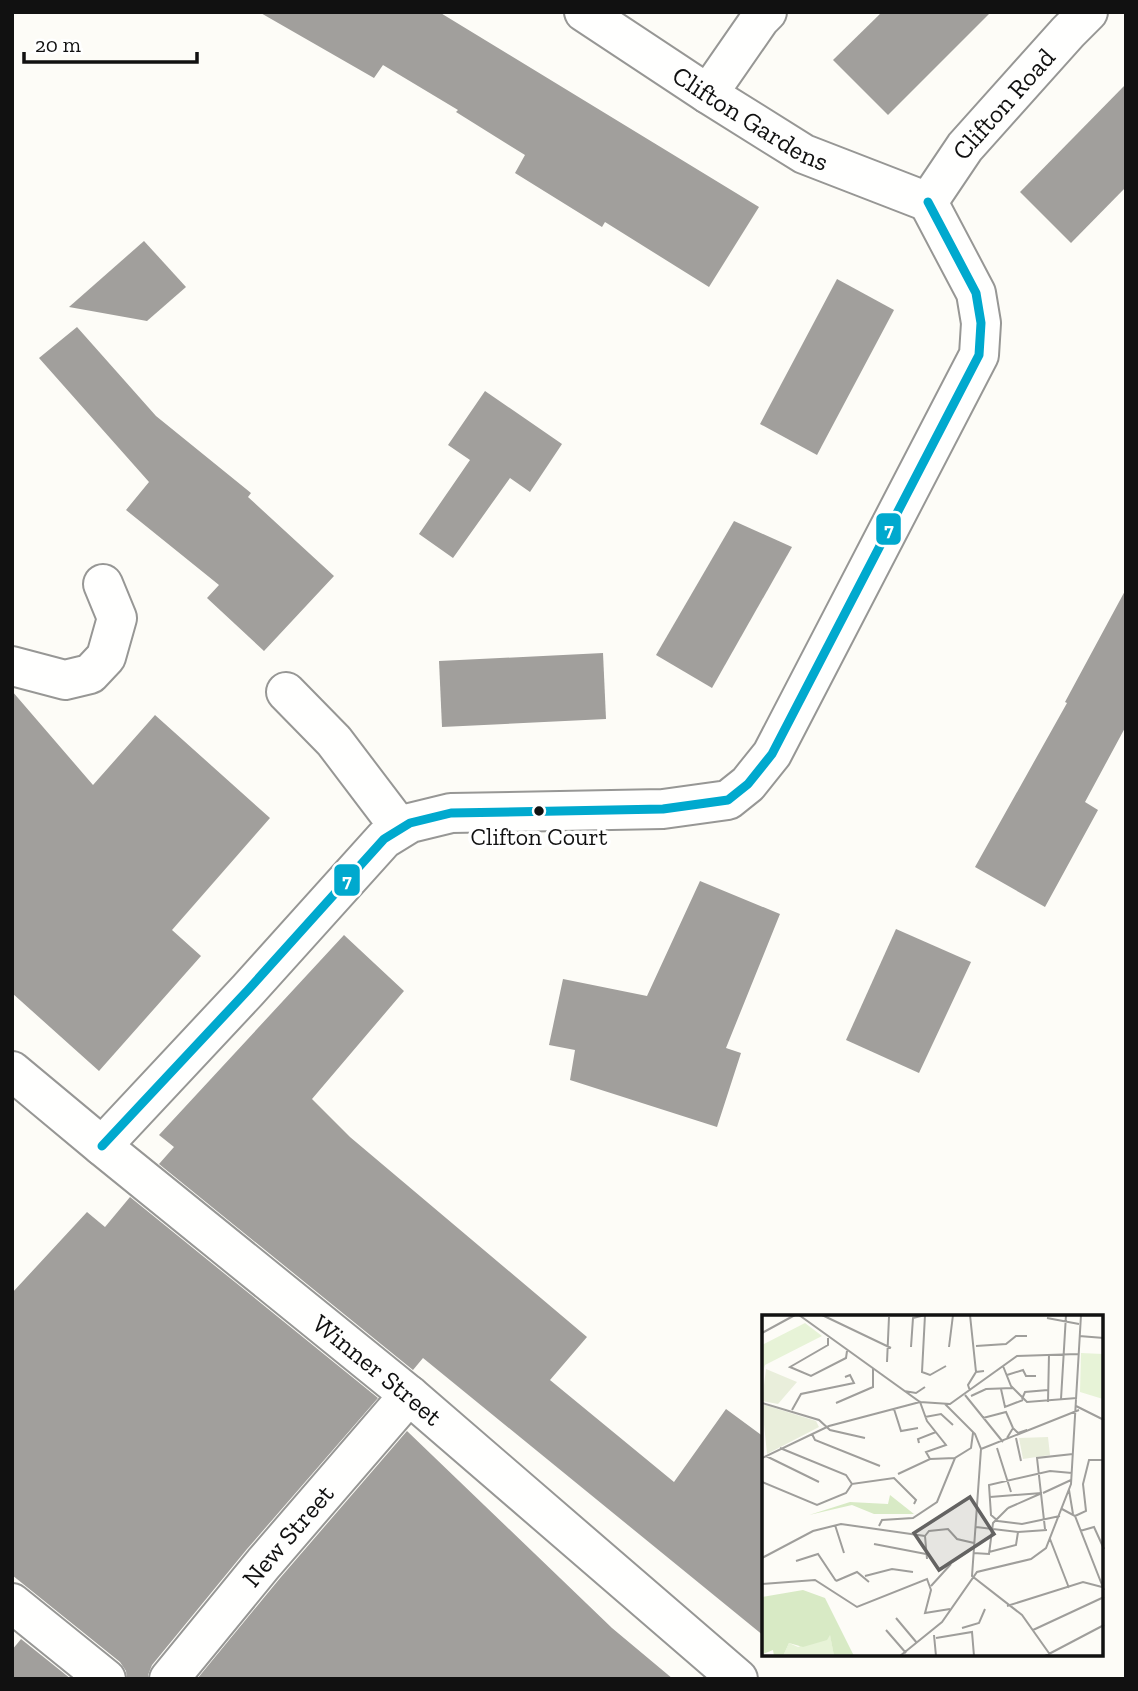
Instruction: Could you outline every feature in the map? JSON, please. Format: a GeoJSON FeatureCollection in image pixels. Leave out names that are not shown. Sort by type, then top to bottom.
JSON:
{"type":"FeatureCollection","features":[{"type":"Feature","properties":{"kind":"street","name":"Clifton Gardens"},"geometry":{"type":"LineString","coordinates":[[583,12],[804,154],[928,202]]}},
{"type":"Feature","properties":{"kind":"street"},"geometry":{"type":"LineString","coordinates":[[708,94],[767,12]]}},
{"type":"Feature","properties":{"kind":"street","name":"Clifton Road"},"geometry":{"type":"LineString","coordinates":[[928,202],[965,147],[1088,12]]}},
{"type":"Feature","properties":{"kind":"street"},"geometry":{"type":"LineString","coordinates":[[102,1146],[384,839],[400,828],[450,813],[676,807],[728,800],[748,784],[772,754],[979,355],[981,323],[976,293],[928,202]]}},
{"type":"Feature","properties":{"kind":"street"},"geometry":{"type":"LineString","coordinates":[[12,666],[65,680],[90,674],[106,657],[117,618],[103,584]]}},
{"type":"Feature","properties":{"kind":"street"},"geometry":{"type":"LineString","coordinates":[[286,692],[334,740],[400,828]]}},
{"type":"Feature","properties":{"kind":"street","name":"Winner Street"},"geometry":{"type":"LineString","coordinates":[[12,1070],[409,1395],[738,1679]]}},
{"type":"Feature","properties":{"kind":"street","name":"New Street"},"geometry":{"type":"LineString","coordinates":[[169,1679],[264,1563],[409,1395]]}},
{"type":"Feature","properties":{"kind":"street"},"geometry":{"type":"LineString","coordinates":[[12,1603],[106,1679]]}},
{"type":"Feature","properties":{"kind":"building"},"geometry":{"type":"Polygon","coordinates":[[[259,12],[439,12],[759,207],[709,287],[605,222],[602,227],[515,173],[525,155],[456,112],[458,110],[383,65],[374,78],[259,12]]]}},
{"type":"Feature","properties":{"kind":"building"},"geometry":{"type":"Polygon","coordinates":[[[882,12],[991,12],[888,115],[833,60],[882,12]]]}},
{"type":"Feature","properties":{"kind":"building"},"geometry":{"type":"Polygon","coordinates":[[[1126,84],[1126,187],[1071,243],[1020,192],[1126,84]]]}},
{"type":"Feature","properties":{"kind":"building"},"geometry":{"type":"Polygon","coordinates":[[[144,241],[186,287],[147,321],[69,307],[144,241]]]}},
{"type":"Feature","properties":{"kind":"building"},"geometry":{"type":"Polygon","coordinates":[[[837,279],[894,310],[817,455],[760,424],[837,279]]]}},
{"type":"Feature","properties":{"kind":"building"},"geometry":{"type":"Polygon","coordinates":[[[77,327],[156,416],[251,493],[248,497],[334,576],[264,651],[207,598],[219,585],[126,510],[149,482],[39,358],[77,327]]]}},
{"type":"Feature","properties":{"kind":"building"},"geometry":{"type":"Polygon","coordinates":[[[485,391],[562,444],[530,492],[510,478],[453,558],[419,534],[470,460],[448,445],[485,391]]]}},
{"type":"Feature","properties":{"kind":"building"},"geometry":{"type":"Polygon","coordinates":[[[734,521],[792,547],[712,688],[656,655],[734,521]]]}},
{"type":"Feature","properties":{"kind":"building"},"geometry":{"type":"Polygon","coordinates":[[[1126,589],[1126,726],[1085,802],[1098,810],[1045,907],[975,867],[1067,703],[1065,702],[1126,589]]]}},
{"type":"Feature","properties":{"kind":"building"},"geometry":{"type":"Polygon","coordinates":[[[603,653],[606,719],[442,727],[439,661],[603,653]]]}},
{"type":"Feature","properties":{"kind":"building"},"geometry":{"type":"Polygon","coordinates":[[[12,691],[93,785],[155,715],[270,818],[172,930],[201,956],[99,1071],[12,993],[12,691]]]}},
{"type":"Feature","properties":{"kind":"building"},"geometry":{"type":"Polygon","coordinates":[[[700,881],[780,914],[726,1048],[741,1053],[717,1127],[570,1080],[575,1050],[549,1045],[563,979],[647,996],[700,881]]]}},
{"type":"Feature","properties":{"kind":"building"},"geometry":{"type":"Polygon","coordinates":[[[896,929],[971,962],[919,1073],[846,1040],[896,929]]]}},
{"type":"Feature","properties":{"kind":"building"},"geometry":{"type":"Polygon","coordinates":[[[344,935],[404,991],[312,1099],[350,1137],[587,1337],[550,1380],[674,1482],[726,1409],[762,1436],[762,1634],[423,1358],[413,1370],[159,1164],[174,1147],[159,1135],[344,935]]]}},
{"type":"Feature","properties":{"kind":"building"},"geometry":{"type":"Polygon","coordinates":[[[130,1197],[378,1398],[247,1549],[152,1665],[148,1679],[127,1679],[126,1671],[120,1662],[12,1575],[12,1293],[87,1212],[105,1227],[130,1197]]]}},
{"type":"Feature","properties":{"kind":"building"},"geometry":{"type":"Polygon","coordinates":[[[407,1431],[612,1628],[673,1679],[197,1679],[407,1431]]]}},
{"type":"Feature","properties":{"kind":"building"},"geometry":{"type":"Polygon","coordinates":[[[21,1639],[71,1679],[12,1679],[12,1650],[21,1639]]]}},
{"type":"Feature","properties":{"kind":"transit line","name":"7"},"geometry":{"type":"LineString","coordinates":[[102,1146],[384,839],[410,823],[451,813],[663,809],[728,800],[748,784],[772,754],[979,355],[981,323],[976,293],[928,202]]}},
{"type":"Feature","properties":{"kind":"place","name":"Clifton Court"},"geometry":{"type":"Point","coordinates":[539,811]}}]}
